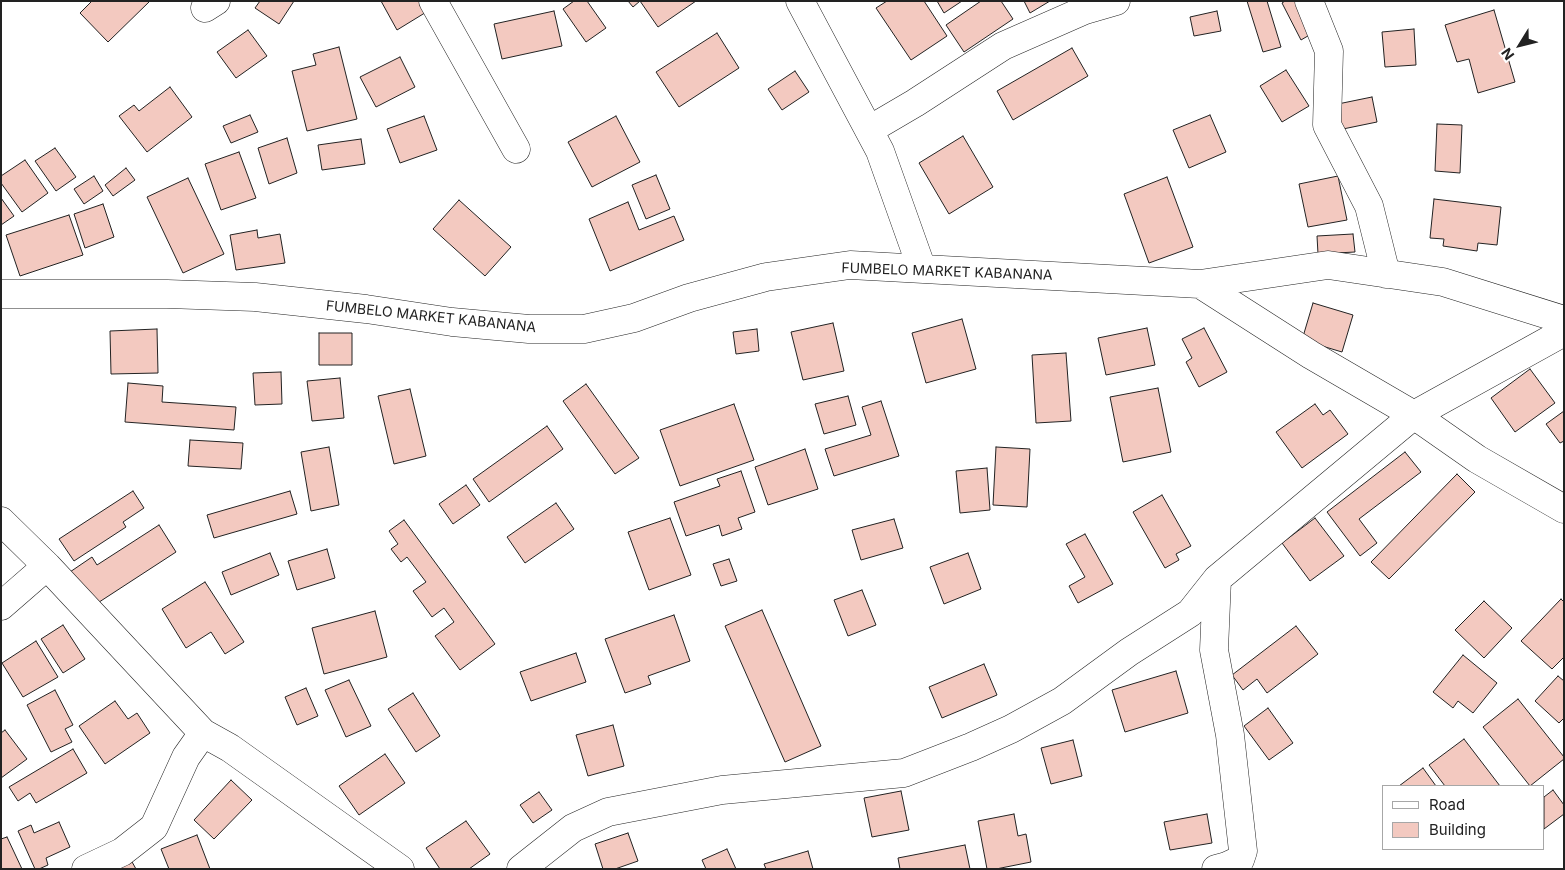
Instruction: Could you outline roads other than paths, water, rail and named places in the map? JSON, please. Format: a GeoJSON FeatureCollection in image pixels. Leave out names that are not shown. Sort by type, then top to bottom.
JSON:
{"type":"FeatureCollection","features":[{"type":"Feature","properties":{"kind":"street"},"geometry":{"type":"LineString","coordinates":[[433,1],[516,149]]}},
{"type":"Feature","properties":{"kind":"street"},"geometry":{"type":"LineString","coordinates":[[800,1],[880,151],[922,269]]}},
{"type":"Feature","properties":{"kind":"street"},"geometry":{"type":"LineString","coordinates":[[869,130],[915,103],[1003,46],[1085,10],[1116,1]]}},
{"type":"Feature","properties":{"kind":"street"},"geometry":{"type":"LineString","coordinates":[[1310,1],[1329,50],[1327,125],[1369,206],[1386,274]]}},
{"type":"Feature","properties":{"kind":"street","name":"FUMBELO MARKET KABANANA"},"geometry":{"type":"LineString","coordinates":[[1,294],[167,294],[255,297],[366,309],[452,322],[529,329],[584,329],[634,318],[690,298],[766,277],[850,265],[1200,284],[1328,265],[1443,282],[1564,320]]}},
{"type":"Feature","properties":{"kind":"street"},"geometry":{"type":"LineString","coordinates":[[1200,284],[1311,355],[1414,415],[1477,459],[1564,509]]}},
{"type":"Feature","properties":{"kind":"street"},"geometry":{"type":"LineString","coordinates":[[521,869],[572,828],[608,812],[722,790],[904,773],[1011,729],[1062,701],[1129,652],[1190,613],[1217,579],[1414,415],[1564,332]]}},
{"type":"Feature","properties":{"kind":"street"},"geometry":{"type":"LineString","coordinates":[[1,520],[47,566],[203,733],[230,748],[400,869]]}},
{"type":"Feature","properties":{"kind":"street"},"geometry":{"type":"LineString","coordinates":[[1,606],[47,566]]}},
{"type":"Feature","properties":{"kind":"street"},"geometry":{"type":"LineString","coordinates":[[1217,579],[1214,650],[1230,735],[1243,851],[1232,866]]}},
{"type":"Feature","properties":{"kind":"street"},"geometry":{"type":"LineString","coordinates":[[86,869],[122,852],[154,826],[186,757],[203,733]]}}]}
